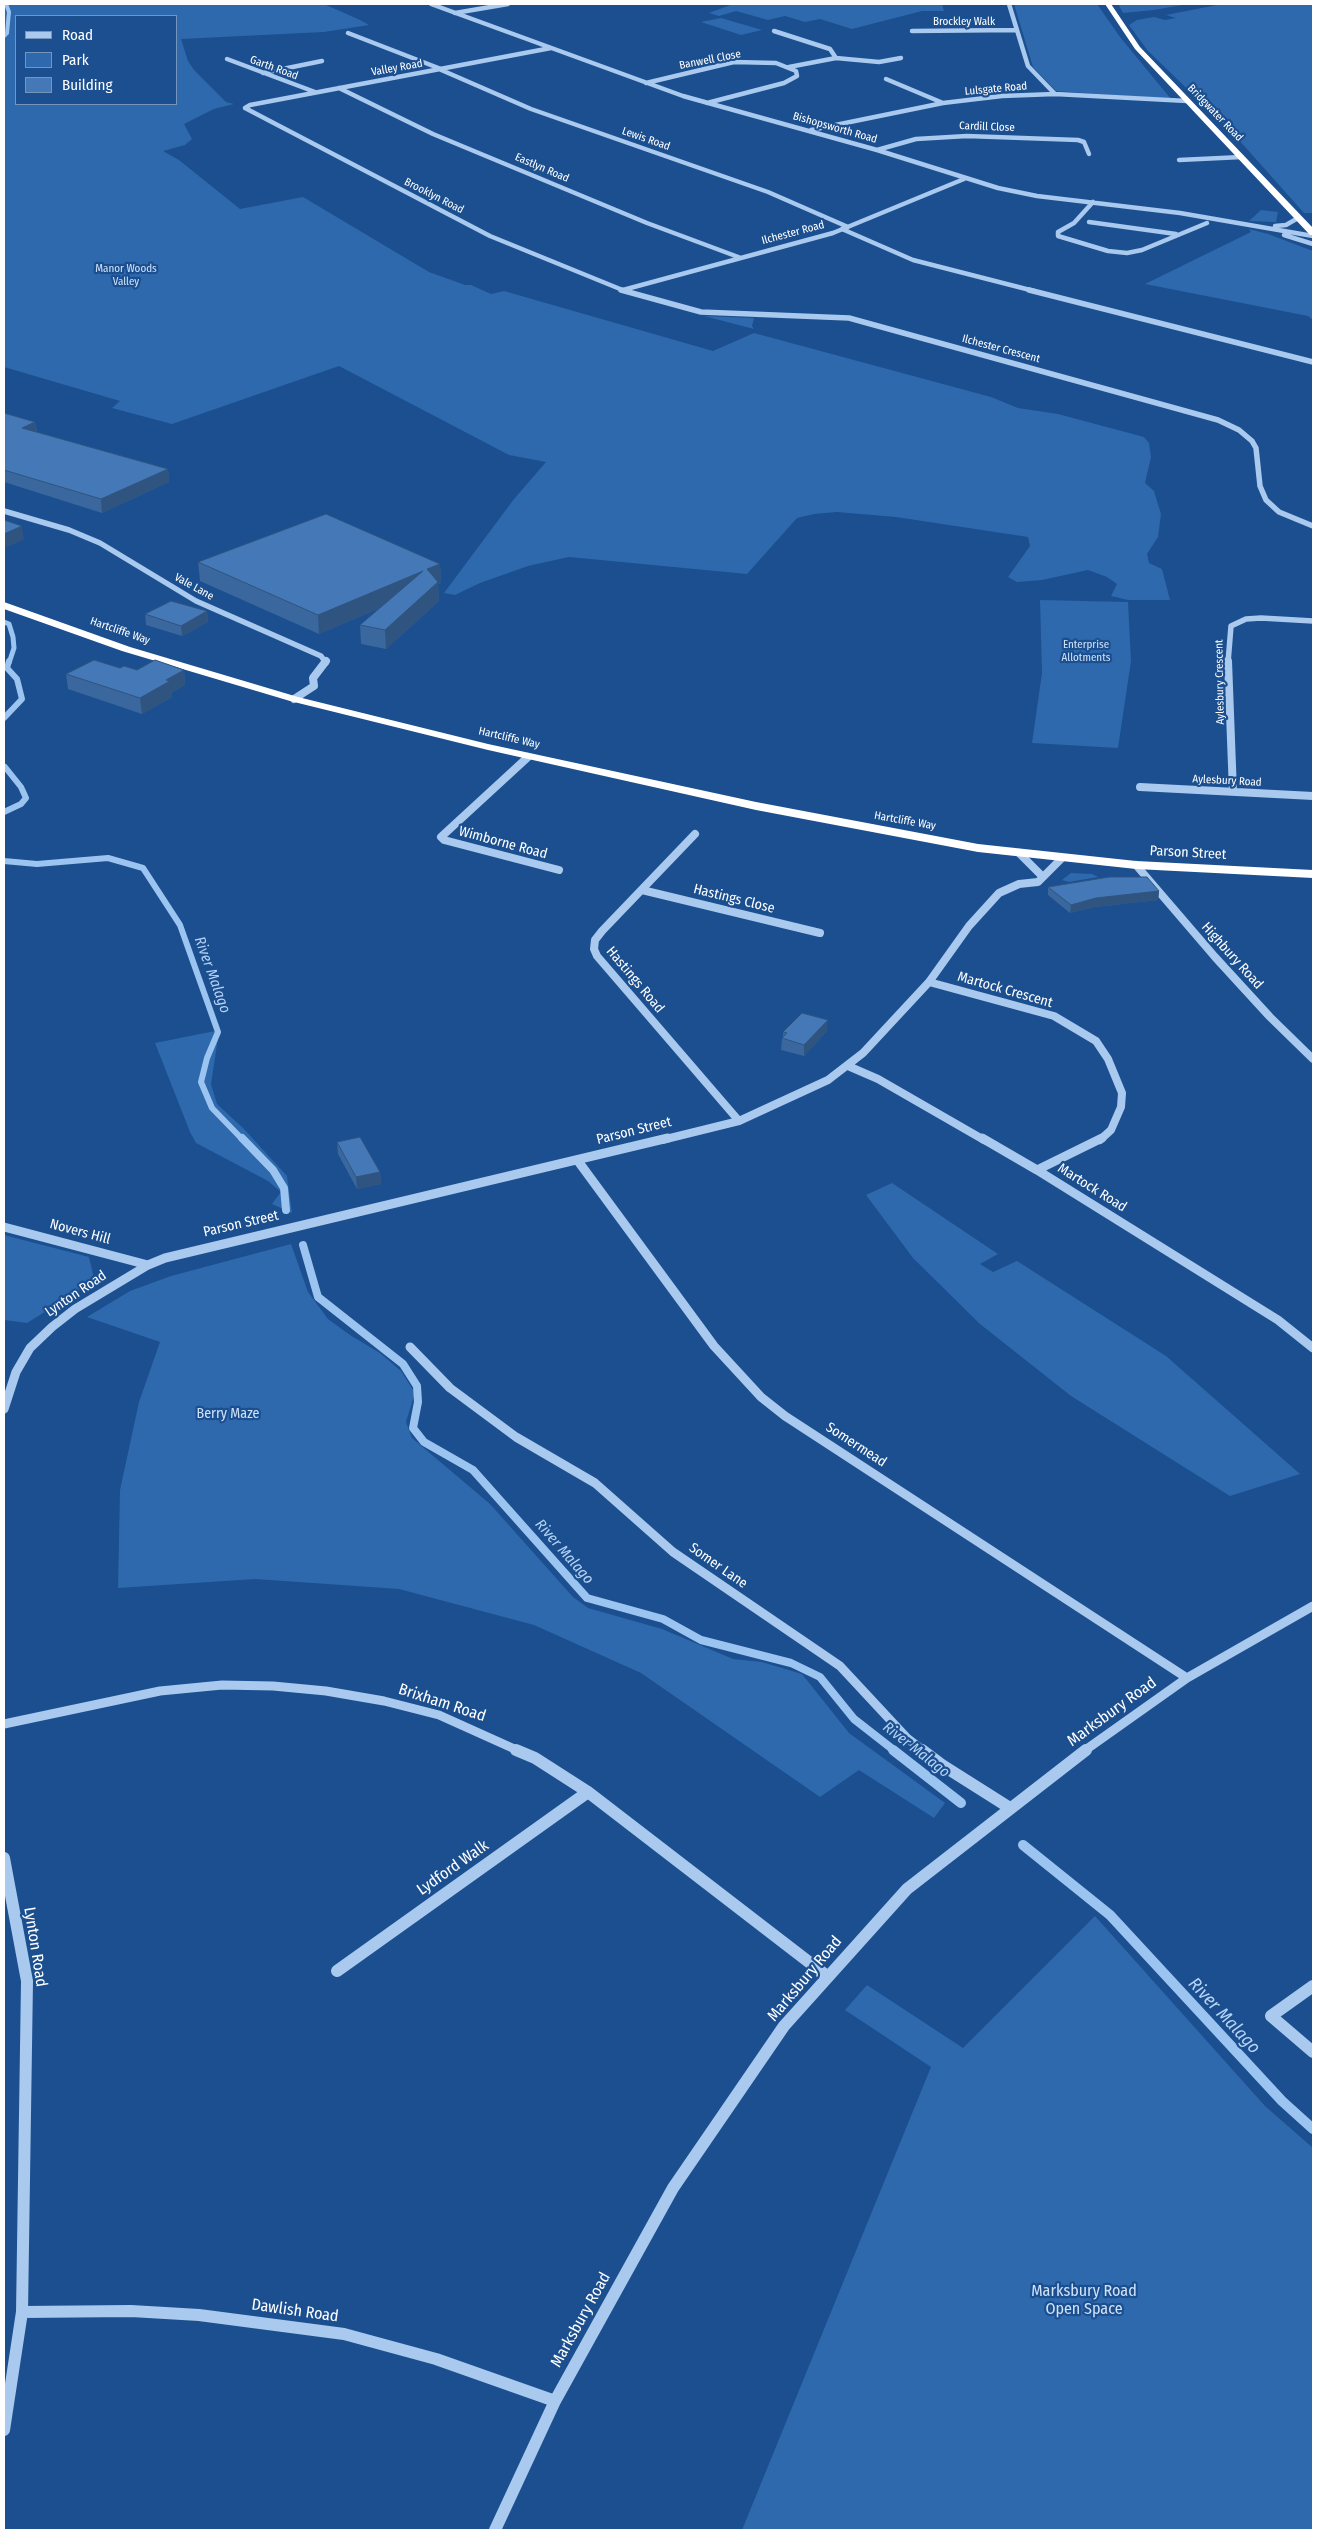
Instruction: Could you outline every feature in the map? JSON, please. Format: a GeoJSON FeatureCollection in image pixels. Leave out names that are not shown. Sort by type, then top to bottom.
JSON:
{"type":"FeatureCollection","features":[{"type":"Feature","properties":{"kind":"highway","name":"Bridgwater Road"},"geometry":{"type":"LineString","coordinates":[[1108,4],[1137,48],[1242,157],[1313,235]]}},
{"type":"Feature","properties":{"kind":"highway","name":"Hartcliffe Way"},"geometry":{"type":"LineString","coordinates":[[4,605],[126,649],[294,699],[528,757],[896,834],[1019,853]]}},
{"type":"Feature","properties":{"kind":"highway","name":"Parson Street"},"geometry":{"type":"LineString","coordinates":[[1019,853],[1136,865],[1313,874]]}},
{"type":"Feature","properties":{"kind":"street","name":"Bishopsworth Road"},"geometry":{"type":"LineString","coordinates":[[431,4],[646,83],[706,103],[877,150],[1017,193],[1093,202],[1313,235]]}},
{"type":"Feature","properties":{"kind":"street"},"geometry":{"type":"LineString","coordinates":[[455,13],[508,4]]}},
{"type":"Feature","properties":{"kind":"street"},"geometry":{"type":"LineString","coordinates":[[1009,4],[1031,71],[1055,94]]}},
{"type":"Feature","properties":{"kind":"street","name":"Brockley Walk"},"geometry":{"type":"LineString","coordinates":[[912,30],[1016,30]]}},
{"type":"Feature","properties":{"kind":"street"},"geometry":{"type":"LineString","coordinates":[[774,31],[830,49],[836,58]]}},
{"type":"Feature","properties":{"kind":"street","name":"Lewis Road"},"geometry":{"type":"LineString","coordinates":[[348,33],[440,69],[531,109],[768,192],[848,227]]}},
{"type":"Feature","properties":{"kind":"street","name":"Valley Road"},"geometry":{"type":"LineString","coordinates":[[247,106],[551,48]]}},
{"type":"Feature","properties":{"kind":"street"},"geometry":{"type":"LineString","coordinates":[[789,67],[836,58],[879,62],[901,58]]}},
{"type":"Feature","properties":{"kind":"street","name":"Garth Road"},"geometry":{"type":"LineString","coordinates":[[227,59],[316,92]]}},
{"type":"Feature","properties":{"kind":"street"},"geometry":{"type":"LineString","coordinates":[[263,73],[322,61]]}},
{"type":"Feature","properties":{"kind":"street","name":"Banwell Close"},"geometry":{"type":"LineString","coordinates":[[646,83],[734,62],[762,62],[789,67]]}},
{"type":"Feature","properties":{"kind":"street"},"geometry":{"type":"LineString","coordinates":[[706,103],[793,79],[797,76],[796,72],[789,67]]}},
{"type":"Feature","properties":{"kind":"street"},"geometry":{"type":"LineString","coordinates":[[886,79],[943,103]]}},
{"type":"Feature","properties":{"kind":"street","name":"Eastlyn Road"},"geometry":{"type":"LineString","coordinates":[[338,88],[433,134],[640,220],[742,258]]}},
{"type":"Feature","properties":{"kind":"street","name":"Lulsgate Road"},"geometry":{"type":"LineString","coordinates":[[808,131],[943,103],[1002,96],[1055,94],[1187,101]]}},
{"type":"Feature","properties":{"kind":"street","name":"Brooklyn Road"},"geometry":{"type":"LineString","coordinates":[[247,106],[245,108],[340,159],[490,236],[622,290]]}},
{"type":"Feature","properties":{"kind":"street","name":"Cardill Close"},"geometry":{"type":"LineString","coordinates":[[877,150],[916,139],[967,136],[1078,140],[1084,142],[1089,154]]}},
{"type":"Feature","properties":{"kind":"street"},"geometry":{"type":"LineString","coordinates":[[1180,160],[1242,157]]}},
{"type":"Feature","properties":{"kind":"street","name":"Ilchester Road"},"geometry":{"type":"LineString","coordinates":[[622,290],[842,229],[964,178]]}},
{"type":"Feature","properties":{"kind":"street"},"geometry":{"type":"LineString","coordinates":[[1093,202],[1074,223],[1058,232],[1058,236],[1108,251],[1126,253],[1142,250],[1176,234],[1189,232],[1206,224]]}},
{"type":"Feature","properties":{"kind":"street","name":"Bishopsworth Road"},"geometry":{"type":"LineString","coordinates":[[1245,224],[1286,225],[1298,218]]}},
{"type":"Feature","properties":{"kind":"street"},"geometry":{"type":"LineString","coordinates":[[1089,222],[1176,234]]}},
{"type":"Feature","properties":{"kind":"street","name":"Bishopsworth Road"},"geometry":{"type":"LineString","coordinates":[[1245,224],[1313,244]]}},
{"type":"Feature","properties":{"kind":"street"},"geometry":{"type":"LineString","coordinates":[[842,229],[913,260],[1313,362]]}},
{"type":"Feature","properties":{"kind":"street","name":"Ilchester Crescent"},"geometry":{"type":"LineString","coordinates":[[622,290],[701,312],[849,318],[1218,420],[1239,430],[1252,441],[1256,448],[1260,486],[1266,500],[1279,512],[1313,526]]}},
{"type":"Feature","properties":{"kind":"street","name":"Vale Lane"},"geometry":{"type":"LineString","coordinates":[[4,511],[69,530],[100,543],[196,600],[321,656],[326,662],[313,678],[314,686],[294,699]]}},
{"type":"Feature","properties":{"kind":"street","name":"Aylesbury Crescent"},"geometry":{"type":"LineString","coordinates":[[1233,792],[1228,659],[1231,626],[1246,619],[1261,618],[1313,621]]}},
{"type":"Feature","properties":{"kind":"street","name":"Wimborne Road"},"geometry":{"type":"LineString","coordinates":[[528,757],[441,837],[444,840],[559,870]]}},
{"type":"Feature","properties":{"kind":"street","name":"Aylesbury Road"},"geometry":{"type":"LineString","coordinates":[[1140,787],[1313,796]]}},
{"type":"Feature","properties":{"kind":"street","name":"Hastings Road"},"geometry":{"type":"LineString","coordinates":[[695,834],[595,940],[594,949],[597,956],[739,1121]]}},
{"type":"Feature","properties":{"kind":"street"},"geometry":{"type":"LineString","coordinates":[[1019,853],[1043,877]]}},
{"type":"Feature","properties":{"kind":"street","name":"Parson Street"},"geometry":{"type":"LineString","coordinates":[[148,1266],[166,1258],[240,1238],[310,1225],[739,1121],[803,1094],[848,1066],[863,1053],[929,982],[969,926],[999,893],[1019,884],[1038,882],[1062,858]]}},
{"type":"Feature","properties":{"kind":"street","name":"Highbury Road"},"geometry":{"type":"LineString","coordinates":[[1136,865],[1215,957],[1270,1017],[1313,1059]]}},
{"type":"Feature","properties":{"kind":"street","name":"Hastings Close"},"geometry":{"type":"LineString","coordinates":[[642,890],[820,933]]}},
{"type":"Feature","properties":{"kind":"street","name":"Martock Crescent"},"geometry":{"type":"LineString","coordinates":[[929,982],[1054,1016],[1096,1041],[1108,1059],[1122,1094],[1121,1107],[1111,1130],[1101,1139],[1037,1170]]}},
{"type":"Feature","properties":{"kind":"street","name":"Martock Road"},"geometry":{"type":"LineString","coordinates":[[848,1066],[878,1079],[1037,1170],[1278,1320],[1313,1348]]}},
{"type":"Feature","properties":{"kind":"street","name":"Somermead"},"geometry":{"type":"LineString","coordinates":[[578,1161],[714,1346],[761,1397],[785,1416],[1187,1678]]}},
{"type":"Feature","properties":{"kind":"street","name":"Novers Hill"},"geometry":{"type":"LineString","coordinates":[[4,1227],[148,1266]]}},
{"type":"Feature","properties":{"kind":"street","name":"Lynton Road"},"geometry":{"type":"LineString","coordinates":[[4,1409],[16,1372],[36,1343],[75,1309],[148,1266]]}},
{"type":"Feature","properties":{"kind":"street","name":"Somer Lane"},"geometry":{"type":"LineString","coordinates":[[410,1347],[450,1388],[516,1437],[595,1483],[673,1552],[840,1666],[907,1738],[1007,1810]]}},
{"type":"Feature","properties":{"kind":"street","name":"Marksbury Road"},"geometry":{"type":"LineString","coordinates":[[496,2530],[555,2401],[673,2188],[784,2026],[827,1976],[907,1889],[1126,1719],[1187,1678],[1313,1606]]}},
{"type":"Feature","properties":{"kind":"street","name":"Brixham Road"},"geometry":{"type":"LineString","coordinates":[[4,1724],[160,1691],[222,1685],[273,1686],[326,1691],[384,1701],[439,1715],[535,1758],[588,1792],[827,1976]]}},
{"type":"Feature","properties":{"kind":"street","name":"Lydford Walk"},"geometry":{"type":"LineString","coordinates":[[337,1971],[588,1792]]}},
{"type":"Feature","properties":{"kind":"street","name":"Lynton Road"},"geometry":{"type":"LineString","coordinates":[[4,1858],[27,1981],[22,2312],[4,2430]]}},
{"type":"Feature","properties":{"kind":"street"},"geometry":{"type":"LineString","coordinates":[[1313,1986],[1271,2016],[1313,2052]]}},
{"type":"Feature","properties":{"kind":"street","name":"Dawlish Road"},"geometry":{"type":"LineString","coordinates":[[22,2312],[131,2311],[199,2315],[344,2334],[436,2359],[555,2401]]}},
{"type":"Feature","properties":{"kind":"green space","name":"Manor Woods Valley"},"geometry":{"type":"Polygon","coordinates":[[[4,4],[324,4],[369,25],[324,32],[181,39],[188,61],[194,70],[226,102],[234,104],[214,109],[184,124],[192,139],[185,145],[163,151],[179,160],[240,209],[303,197],[429,272],[465,285],[471,285],[491,294],[504,291],[713,351],[754,333],[991,397],[1018,408],[1058,414],[1144,437],[1149,443],[1151,457],[1145,483],[1154,491],[1161,514],[1158,537],[1147,554],[1149,563],[1162,569],[1170,600],[1128,600],[1111,596],[1117,584],[1107,577],[1088,570],[1042,580],[1017,582],[1008,577],[1030,546],[1028,537],[896,517],[837,512],[797,518],[747,574],[569,557],[528,566],[480,583],[455,595],[444,593],[514,499],[546,462],[509,455],[339,366],[172,424],[112,408],[120,401],[4,367],[4,4]]]}},
{"type":"Feature","properties":{"kind":"green space"},"geometry":{"type":"Polygon","coordinates":[[[733,4],[942,4],[944,11],[922,11],[852,29],[820,19],[805,22],[785,16],[768,20],[736,11],[719,16],[709,13],[733,4]]]}},
{"type":"Feature","properties":{"kind":"green space"},"geometry":{"type":"Polygon","coordinates":[[[1014,4],[1097,4],[1120,37],[1171,99],[1056,91],[1033,67],[1014,4]]]}},
{"type":"Feature","properties":{"kind":"green space"},"geometry":{"type":"Polygon","coordinates":[[[1118,4],[1188,4],[1123,13],[1118,4]]]}},
{"type":"Feature","properties":{"kind":"green space"},"geometry":{"type":"Polygon","coordinates":[[[1222,4],[1313,4],[1313,213],[1304,213],[1230,130],[1148,51],[1129,25],[1137,20],[1154,17],[1165,20],[1176,18],[1166,15],[1222,4]]]}},
{"type":"Feature","properties":{"kind":"green space"},"geometry":{"type":"Polygon","coordinates":[[[721,18],[762,30],[741,35],[701,22],[721,18]]]}},
{"type":"Feature","properties":{"kind":"green space"},"geometry":{"type":"Polygon","coordinates":[[[1261,210],[1278,212],[1276,222],[1249,221],[1261,210]]]}},
{"type":"Feature","properties":{"kind":"green space"},"geometry":{"type":"Polygon","coordinates":[[[1249,229],[1313,251],[1313,320],[1308,316],[1145,284],[1251,232],[1249,229]]]}},
{"type":"Feature","properties":{"kind":"green space"},"geometry":{"type":"Polygon","coordinates":[[[704,316],[754,318],[752,326],[754,329],[704,316]]]}},
{"type":"Feature","properties":{"kind":"green space","name":"Enterprise Allotments"},"geometry":{"type":"Polygon","coordinates":[[[1040,600],[1128,602],[1131,661],[1118,748],[1032,743],[1042,673],[1040,600]]]}},
{"type":"Feature","properties":{"kind":"green space"},"geometry":{"type":"Polygon","coordinates":[[[1071,873],[1092,874],[1098,877],[1069,882],[1062,880],[1071,873]]]}},
{"type":"Feature","properties":{"kind":"green space"},"geometry":{"type":"Polygon","coordinates":[[[215,1031],[218,1038],[211,1084],[217,1104],[243,1128],[287,1176],[292,1213],[272,1204],[281,1192],[268,1181],[196,1143],[190,1132],[155,1043],[215,1031]]]}},
{"type":"Feature","properties":{"kind":"green space"},"geometry":{"type":"Polygon","coordinates":[[[892,1183],[998,1254],[980,1264],[993,1272],[1017,1261],[1166,1356],[1300,1474],[1230,1496],[1071,1396],[980,1324],[913,1258],[866,1195],[892,1183]]]}},
{"type":"Feature","properties":{"kind":"green space"},"geometry":{"type":"Polygon","coordinates":[[[4,1235],[89,1257],[94,1278],[90,1284],[27,1323],[4,1320],[4,1235]]]}},
{"type":"Feature","properties":{"kind":"green space","name":"Berry Maze"},"geometry":{"type":"Polygon","coordinates":[[[291,1244],[308,1292],[328,1319],[380,1353],[401,1371],[415,1393],[406,1422],[412,1438],[490,1504],[573,1597],[588,1608],[662,1629],[733,1659],[762,1662],[802,1674],[849,1733],[945,1803],[934,1818],[859,1770],[820,1797],[641,1673],[534,1625],[399,1589],[255,1579],[118,1588],[120,1490],[139,1402],[160,1342],[87,1317],[130,1291],[171,1276],[291,1244]]]}},
{"type":"Feature","properties":{"kind":"green space","name":"Marksbury Road Open Space"},"geometry":{"type":"Polygon","coordinates":[[[1095,1916],[1265,2106],[1313,2148],[1313,2530],[742,2530],[931,2067],[845,2010],[867,1985],[963,2048],[1095,1916]]]}},
{"type":"Feature","properties":{"kind":"building"},"geometry":{"type":"Polygon","coordinates":[[[4,413],[35,422],[22,428],[168,469],[101,499],[4,470],[4,413]]]}},
{"type":"Feature","properties":{"kind":"building"},"geometry":{"type":"Polygon","coordinates":[[[326,514],[440,564],[427,569],[438,582],[385,630],[360,625],[423,571],[318,615],[198,562],[326,514]]]}},
{"type":"Feature","properties":{"kind":"building"},"geometry":{"type":"Polygon","coordinates":[[[4,520],[22,526],[4,534],[4,520]]]}},
{"type":"Feature","properties":{"kind":"building"},"geometry":{"type":"Polygon","coordinates":[[[171,601],[207,611],[181,626],[145,614],[171,601]]]}},
{"type":"Feature","properties":{"kind":"building"},"geometry":{"type":"Polygon","coordinates":[[[94,660],[120,668],[124,666],[137,670],[155,660],[184,670],[166,680],[170,681],[140,698],[66,674],[94,660]]]}},
{"type":"Feature","properties":{"kind":"building"},"geometry":{"type":"Polygon","coordinates":[[[1109,877],[1147,877],[1159,891],[1096,898],[1071,905],[1048,887],[1109,877]]]}},
{"type":"Feature","properties":{"kind":"building"},"geometry":{"type":"Polygon","coordinates":[[[802,1013],[828,1020],[804,1045],[782,1038],[787,1033],[783,1032],[802,1013]]]}},
{"type":"Feature","properties":{"kind":"building"},"geometry":{"type":"Polygon","coordinates":[[[360,1137],[380,1172],[356,1177],[337,1142],[360,1137]]]}},
{"type":"Feature","properties":{"kind":"waterway","name":"River Malago"},"geometry":{"type":"LineString","coordinates":[[4,36],[7,33],[9,12],[6,4]]}},
{"type":"Feature","properties":{"kind":"waterway","name":"River Malago"},"geometry":{"type":"LineString","coordinates":[[4,622],[9,624],[13,637],[14,648],[9,663]]}},
{"type":"Feature","properties":{"kind":"waterway","name":"River Malago"},"geometry":{"type":"LineString","coordinates":[[4,718],[22,699],[17,679],[7,668],[9,661]]}},
{"type":"Feature","properties":{"kind":"waterway","name":"River Malago"},"geometry":{"type":"LineString","coordinates":[[4,812],[21,804],[26,798],[21,787],[5,767]]}},
{"type":"Feature","properties":{"kind":"waterway","name":"River Malago"},"geometry":{"type":"LineString","coordinates":[[4,861],[37,864],[108,858],[143,868],[180,925],[218,1032],[207,1058],[201,1082],[212,1108],[243,1140]]}},
{"type":"Feature","properties":{"kind":"waterway","name":"River Malago"},"geometry":{"type":"LineString","coordinates":[[242,1138],[273,1170],[284,1188],[286,1210]]}},
{"type":"Feature","properties":{"kind":"waterway","name":"River Malago"},"geometry":{"type":"LineString","coordinates":[[303,1245],[318,1297],[403,1364],[417,1386],[418,1402],[413,1428],[424,1442],[473,1470],[587,1598],[663,1619],[701,1640],[791,1663],[820,1677],[854,1719],[895,1751]]}},
{"type":"Feature","properties":{"kind":"waterway","name":"River Malago"},"geometry":{"type":"LineString","coordinates":[[893,1750],[961,1803]]}},
{"type":"Feature","properties":{"kind":"waterway","name":"River Malago"},"geometry":{"type":"LineString","coordinates":[[1023,1845],[1110,1915],[1282,2101],[1313,2129]]}}]}
